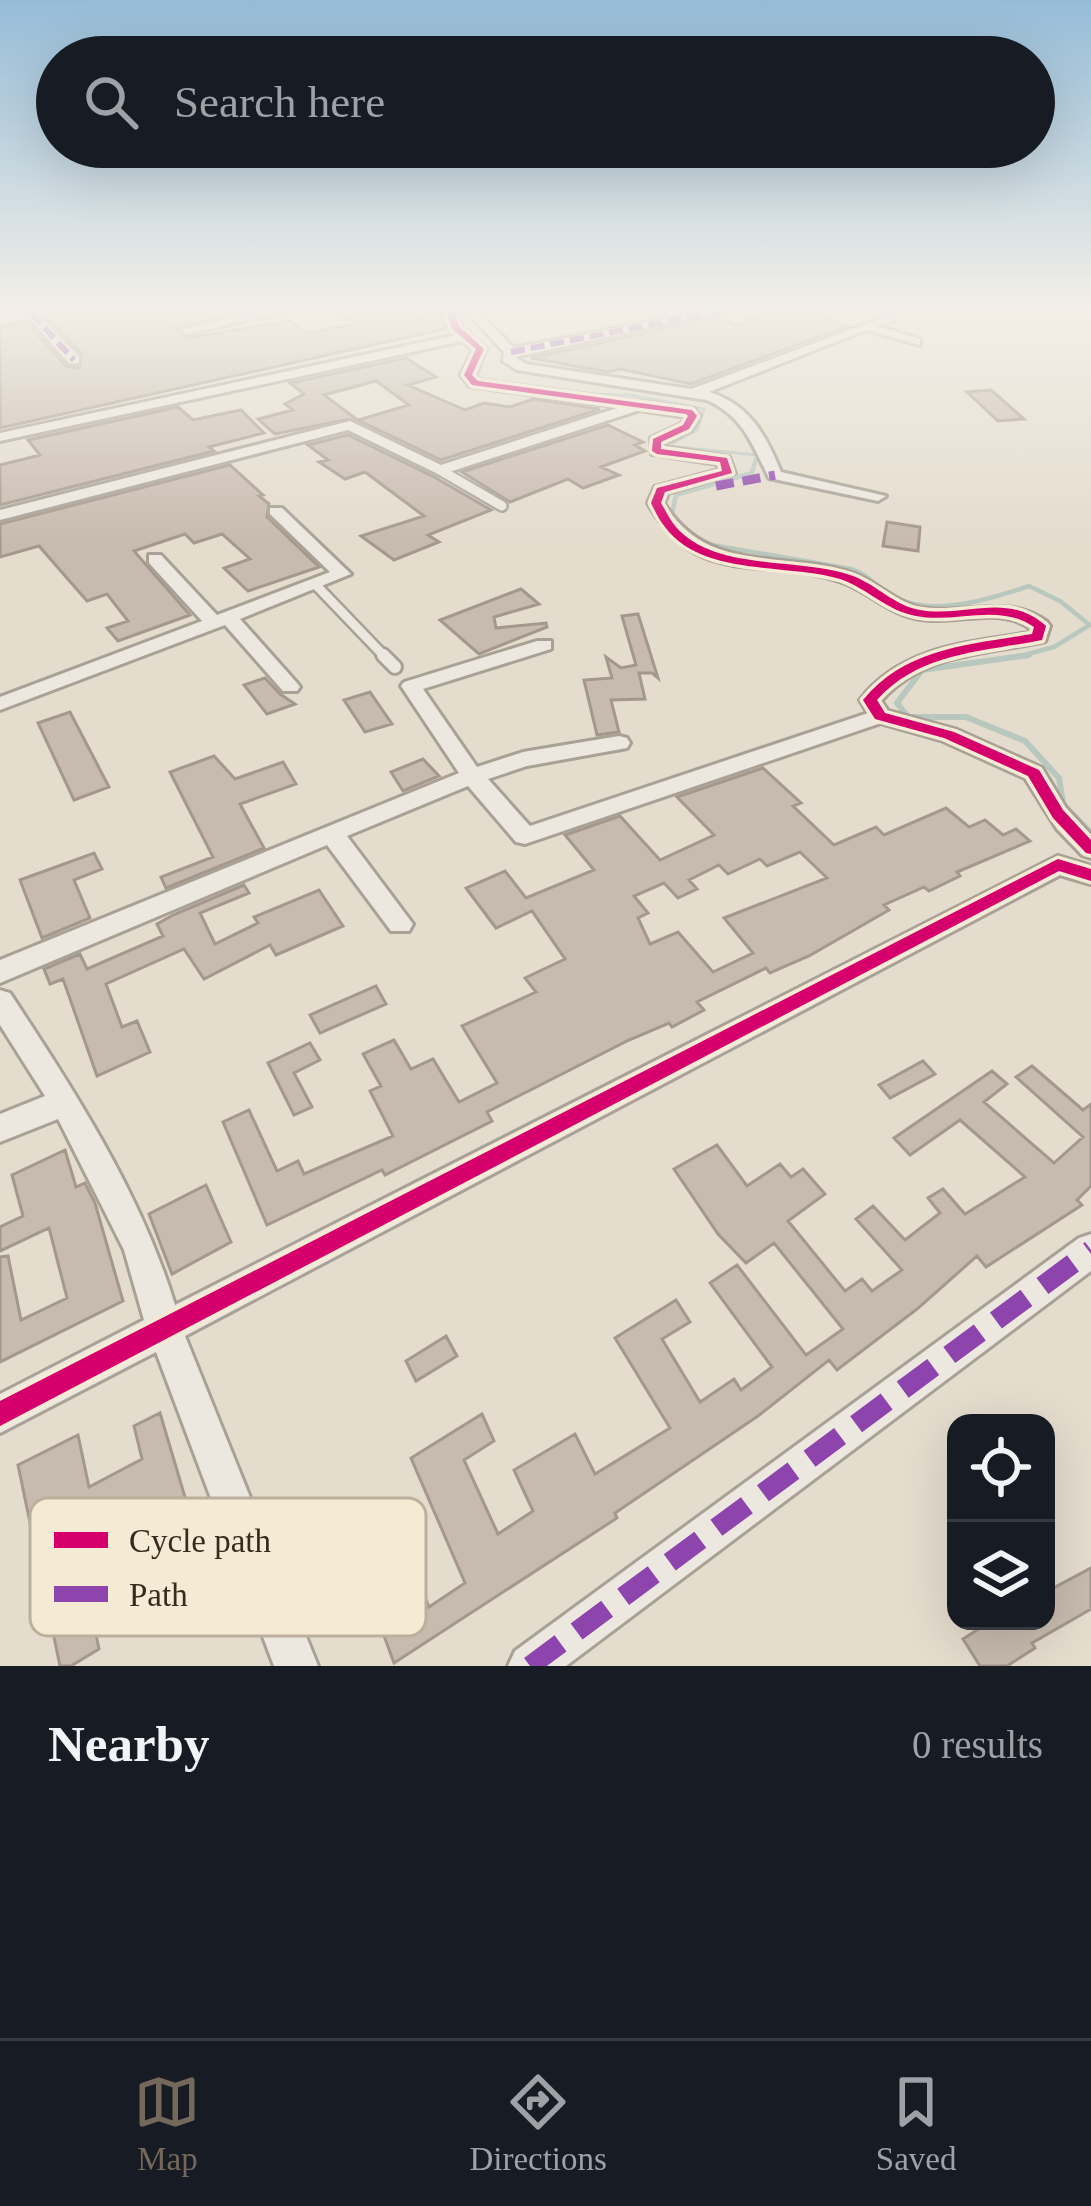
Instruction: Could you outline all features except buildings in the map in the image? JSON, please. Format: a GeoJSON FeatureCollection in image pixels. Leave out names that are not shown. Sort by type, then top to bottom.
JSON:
{"type":"FeatureCollection","features":[{"type":"Feature","properties":{"kind":"street"},"geometry":{"type":"LineString","coordinates":[[0,437],[228,388]]}},
{"type":"Feature","properties":{"kind":"street"},"geometry":{"type":"LineString","coordinates":[[515,388],[689,412],[693,416],[686,427],[656,441],[657,451],[724,460],[727,473],[661,490],[656,503],[676,536],[698,552],[810,568],[852,580],[914,613],[966,617],[1006,607],[1027,613],[1040,626],[1038,637],[916,662],[899,671],[883,681],[870,700],[880,716]]}},
{"type":"Feature","properties":{"kind":"street"},"geometry":{"type":"LineString","coordinates":[[658,388],[736,406],[754,425],[775,475],[878,496]]}},
{"type":"Feature","properties":{"kind":"street"},"geometry":{"type":"LineString","coordinates":[[693,393],[706,388]]}},
{"type":"Feature","properties":{"kind":"street"},"geometry":{"type":"LineString","coordinates":[[0,515],[350,425],[440,470],[643,403]]}},
{"type":"Feature","properties":{"kind":"street"},"geometry":{"type":"LineString","coordinates":[[0,704],[342,574],[276,511]]}},
{"type":"Feature","properties":{"kind":"street"},"geometry":{"type":"LineString","coordinates":[[154,559],[290,687]]}},
{"type":"Feature","properties":{"kind":"street"},"geometry":{"type":"LineString","coordinates":[[544,644],[411,686],[472,776],[525,836],[880,716],[949,736],[1034,773],[1046,799],[1091,849]]}},
{"type":"Feature","properties":{"kind":"street"},"geometry":{"type":"LineString","coordinates":[[0,972],[472,776],[568,748],[619,743]]}},
{"type":"Feature","properties":{"kind":"street"},"geometry":{"type":"LineString","coordinates":[[332,834],[400,925]]}},
{"type":"Feature","properties":{"kind":"street"},"geometry":{"type":"LineString","coordinates":[[0,1414],[1058,865],[1091,875]]}},
{"type":"Feature","properties":{"kind":"street"},"geometry":{"type":"LineString","coordinates":[[0,1001],[65,1102],[140,1246],[165,1330],[230,1498]]}},
{"type":"Feature","properties":{"kind":"street"},"geometry":{"type":"LineString","coordinates":[[0,1128],[65,1102]]}},
{"type":"Feature","properties":{"kind":"street"},"geometry":{"type":"LineString","coordinates":[[530,1666],[1091,1250]]}},
{"type":"Feature","properties":{"kind":"street"},"geometry":{"type":"LineString","coordinates":[[284,1636],[296,1666]]}},
{"type":"Feature","properties":{"kind":"lane"},"geometry":{"type":"LineString","coordinates":[[440,470],[502,506]]}},
{"type":"Feature","properties":{"kind":"lane"},"geometry":{"type":"LineString","coordinates":[[315,584],[395,667]]}},
{"type":"Feature","properties":{"kind":"waterway"},"geometry":{"type":"LineString","coordinates":[[581,394],[631,395],[704,409],[697,430],[667,446],[757,455],[755,462]]}},
{"type":"Feature","properties":{"kind":"waterway"},"geometry":{"type":"LineString","coordinates":[[671,519],[676,495],[752,473],[756,459]]}},
{"type":"Feature","properties":{"kind":"waterway"},"geometry":{"type":"LineString","coordinates":[[696,538],[712,545],[851,569],[891,596],[913,604],[964,604],[1029,586],[1060,601],[1090,625],[1054,647],[1019,656]]}},
{"type":"Feature","properties":{"kind":"waterway"},"geometry":{"type":"LineString","coordinates":[[1019,656],[1029,655]]}},
{"type":"Feature","properties":{"kind":"waterway"},"geometry":{"type":"LineString","coordinates":[[1013,658],[1019,656]]}},
{"type":"Feature","properties":{"kind":"waterway"},"geometry":{"type":"LineString","coordinates":[[1019,656],[922,670],[897,703],[908,717],[966,717],[1025,741],[1059,778],[1063,804],[1091,833]]}},
{"type":"Feature","properties":{"kind":"marked path"},"geometry":{"type":"LineString","coordinates":[[716,486],[775,475]]}},
{"type":"Feature","properties":{"kind":"marked path"},"geometry":{"type":"LineString","coordinates":[[530,1666],[1091,1250]]}},
{"type":"Feature","properties":{"kind":"cycle path"},"geometry":{"type":"LineString","coordinates":[[510,388],[689,412],[693,416],[686,427],[656,441],[657,451],[724,460],[727,473],[661,490],[656,503],[671,528],[690,545],[741,561],[851,579],[917,613],[998,610],[1027,617],[1040,626],[1038,637],[969,648],[903,670],[870,700],[880,716],[949,735],[1034,773],[1058,814],[1091,849]]}},
{"type":"Feature","properties":{"kind":"cycle path"},"geometry":{"type":"LineString","coordinates":[[0,1414],[1058,865],[1091,875]]}}]}
